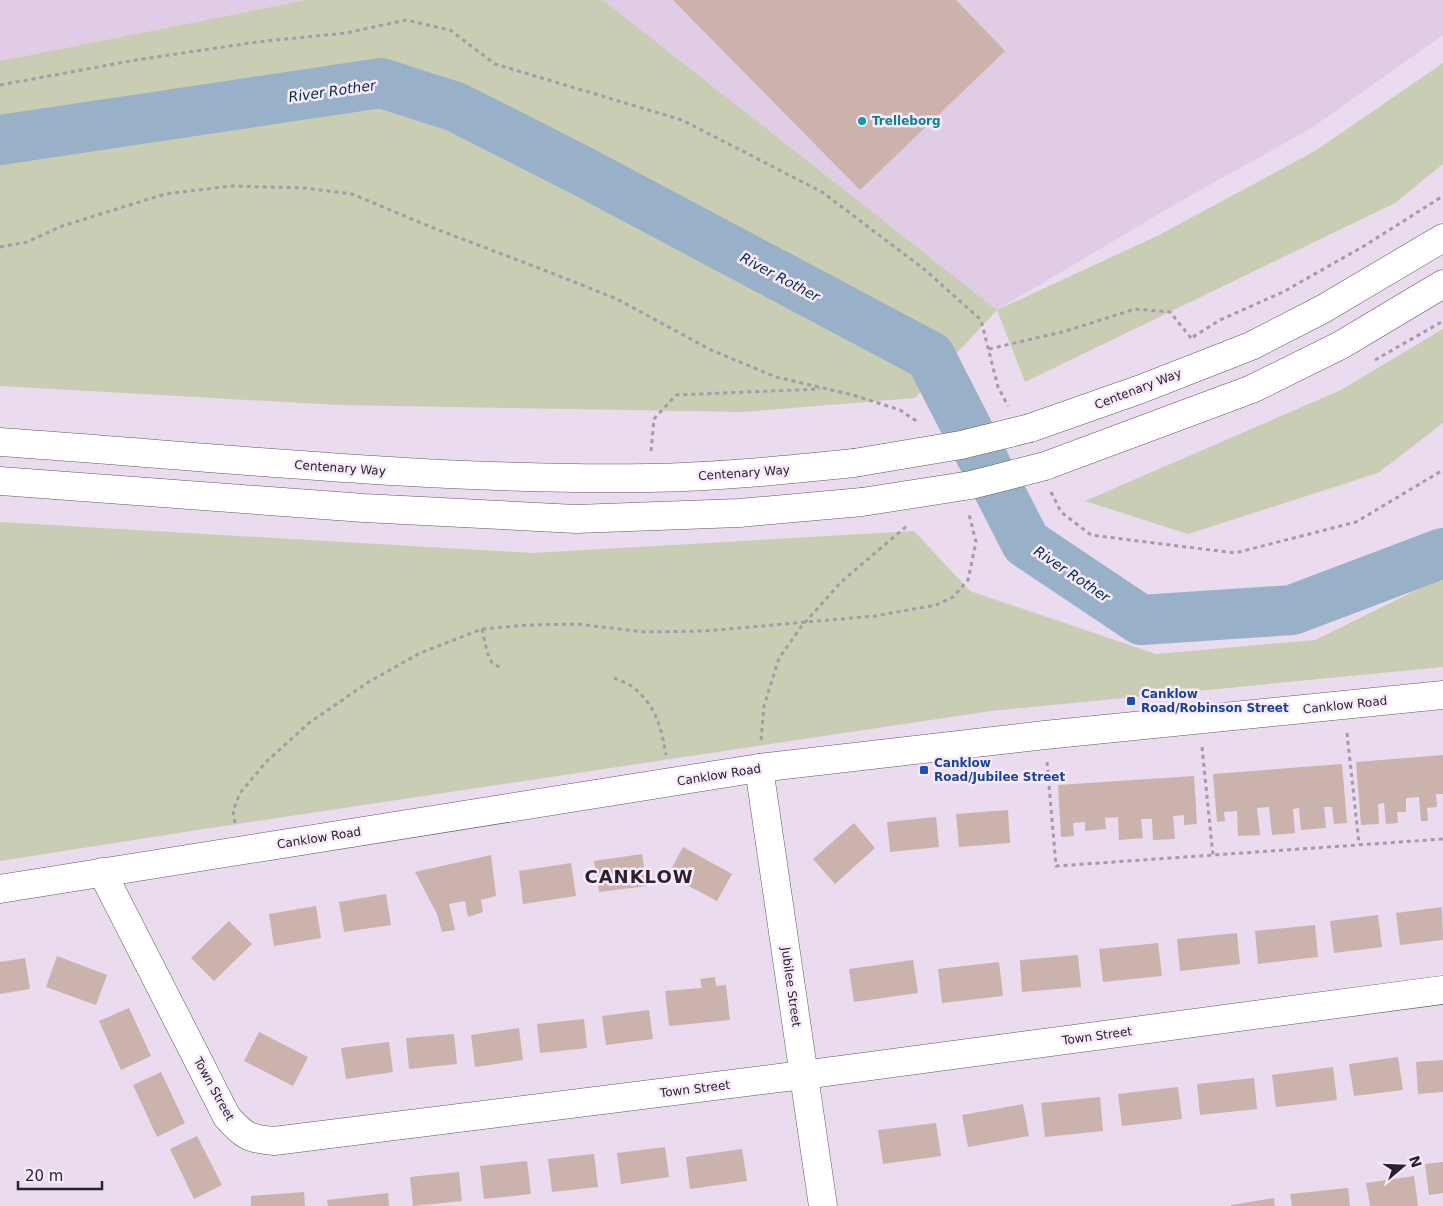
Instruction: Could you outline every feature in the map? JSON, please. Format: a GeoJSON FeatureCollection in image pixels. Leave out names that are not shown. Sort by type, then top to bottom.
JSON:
{"type":"FeatureCollection","features":[{"type":"Feature","properties":{"kind":"street","name":"Centenary Way"},"geometry":{"type":"LineString","coordinates":[[0,442],[434,474],[542,478],[649,478],[743,474],[854,463],[961,445],[1021,420],[1141,389],[1250,346],[1324,309],[1443,238]]}},
{"type":"Feature","properties":{"kind":"street"},"geometry":{"type":"LineString","coordinates":[[0,481],[364,508],[576,519],[739,513],[862,502],[971,485],[1046,477],[1252,388],[1341,345],[1443,284]]}},
{"type":"Feature","properties":{"kind":"street","name":"Canklow Road"},"geometry":{"type":"LineString","coordinates":[[0,889],[759,768],[1045,735],[1443,695]]}},
{"type":"Feature","properties":{"kind":"street","name":"Jubilee Street"},"geometry":{"type":"LineString","coordinates":[[759,768],[823,1206]]}},
{"type":"Feature","properties":{"kind":"street","name":"Town Street"},"geometry":{"type":"LineString","coordinates":[[102,872],[227,1117],[240,1132],[256,1139],[274,1141],[803,1075],[1443,990]]}},
{"type":"Feature","properties":{"kind":"path"},"geometry":{"type":"LineString","coordinates":[[0,85],[136,60],[257,42],[346,33],[406,20],[450,30],[495,64],[682,120],[822,192],[924,269],[982,320],[998,386],[1021,420]]}},
{"type":"Feature","properties":{"kind":"path"},"geometry":{"type":"LineString","coordinates":[[1184,343],[1220,320],[1282,292],[1364,246],[1443,196]]}},
{"type":"Feature","properties":{"kind":"path"},"geometry":{"type":"LineString","coordinates":[[989,349],[1066,331],[1135,309],[1170,312],[1191,338]]}},
{"type":"Feature","properties":{"kind":"path"},"geometry":{"type":"LineString","coordinates":[[651,451],[654,419],[676,395],[826,389]]}},
{"type":"Feature","properties":{"kind":"path"},"geometry":{"type":"LineString","coordinates":[[641,451],[659,451]]}},
{"type":"Feature","properties":{"kind":"path"},"geometry":{"type":"LineString","coordinates":[[1046,477],[1060,512],[1091,535],[1235,553],[1356,522],[1443,470]]}},
{"type":"Feature","properties":{"kind":"path"},"geometry":{"type":"LineString","coordinates":[[759,768],[764,706],[778,658],[841,582],[913,522]]}},
{"type":"Feature","properties":{"kind":"path"},"geometry":{"type":"LineString","coordinates":[[482,629],[487,652],[492,663],[503,669]]}},
{"type":"Feature","properties":{"kind":"path"},"geometry":{"type":"LineString","coordinates":[[614,678],[634,688],[648,702],[661,726],[670,782]]}},
{"type":"Feature","properties":{"kind":"path"},"geometry":{"type":"LineString","coordinates":[[1344,705],[1359,844]]}},
{"type":"Feature","properties":{"kind":"path"},"geometry":{"type":"LineString","coordinates":[[1199,720],[1212,856]]}},
{"type":"Feature","properties":{"kind":"path"},"geometry":{"type":"LineString","coordinates":[[1045,735],[1056,866],[1443,839]]}},
{"type":"Feature","properties":{"kind":"shaded area"},"geometry":{"type":"Polygon","coordinates":[[[0,0],[306,0],[0,61],[0,0]]]}},
{"type":"Feature","properties":{"kind":"shaded area"},"geometry":{"type":"Polygon","coordinates":[[[603,0],[1443,0],[1443,35],[1310,129],[1186,198],[997,310],[603,0]]]}},
{"type":"Feature","properties":{"kind":"green space"},"geometry":{"type":"Polygon","coordinates":[[[306,0],[603,0],[997,310],[915,398],[743,412],[338,405],[0,386],[0,61],[306,0]]]}},
{"type":"Feature","properties":{"kind":"green space"},"geometry":{"type":"Polygon","coordinates":[[[1443,63],[1443,164],[1395,203],[1025,382],[997,310],[1159,235],[1315,151],[1443,63]]]}},
{"type":"Feature","properties":{"kind":"green space"},"geometry":{"type":"Polygon","coordinates":[[[1443,329],[1443,423],[1378,473],[1188,534],[1085,501],[1341,390],[1443,329]]]}},
{"type":"Feature","properties":{"kind":"green space"},"geometry":{"type":"Polygon","coordinates":[[[0,522],[533,553],[914,531],[970,591],[1156,654],[1315,640],[1443,577],[1443,667],[991,711],[0,861],[0,522]]]}},
{"type":"Feature","properties":{"kind":"building","name":"Trelleborg"},"geometry":{"type":"Polygon","coordinates":[[[673,0],[956,0],[1005,51],[860,190],[673,0]]]}},
{"type":"Feature","properties":{"kind":"building"},"geometry":{"type":"Polygon","coordinates":[[[1443,755],[1443,794],[1436,794],[1437,807],[1427,808],[1428,821],[1421,821],[1419,797],[1406,798],[1406,812],[1397,812],[1398,823],[1386,824],[1384,803],[1378,804],[1379,824],[1361,825],[1356,762],[1443,755]]]}},
{"type":"Feature","properties":{"kind":"building"},"geometry":{"type":"Polygon","coordinates":[[[1342,764],[1347,823],[1334,824],[1332,807],[1324,807],[1326,828],[1301,830],[1299,808],[1293,809],[1295,833],[1272,835],[1269,807],[1257,808],[1260,835],[1238,836],[1237,811],[1224,812],[1225,821],[1217,822],[1213,774],[1342,764]]]}},
{"type":"Feature","properties":{"kind":"building"},"geometry":{"type":"Polygon","coordinates":[[[1194,776],[1197,824],[1184,825],[1184,815],[1173,816],[1175,839],[1153,840],[1152,819],[1141,819],[1143,838],[1119,840],[1118,817],[1105,818],[1106,829],[1085,831],[1085,822],[1073,823],[1074,836],[1061,837],[1058,785],[1194,776]]]}},
{"type":"Feature","properties":{"kind":"building"},"geometry":{"type":"Polygon","coordinates":[[[1008,810],[1010,843],[959,847],[956,814],[1008,810]]]}},
{"type":"Feature","properties":{"kind":"building"},"geometry":{"type":"Polygon","coordinates":[[[936,817],[939,847],[890,852],[887,822],[936,817]]]}},
{"type":"Feature","properties":{"kind":"building"},"geometry":{"type":"Polygon","coordinates":[[[854,823],[875,848],[835,884],[813,859],[854,823]]]}},
{"type":"Feature","properties":{"kind":"building"},"geometry":{"type":"Polygon","coordinates":[[[683,847],[732,874],[717,901],[668,875],[683,847]]]}},
{"type":"Feature","properties":{"kind":"building"},"geometry":{"type":"Polygon","coordinates":[[[642,854],[647,886],[599,892],[594,861],[642,854]]]}},
{"type":"Feature","properties":{"kind":"building"},"geometry":{"type":"Polygon","coordinates":[[[491,855],[496,896],[481,900],[483,912],[468,917],[465,901],[449,904],[455,930],[442,932],[437,914],[415,872],[491,855]]]}},
{"type":"Feature","properties":{"kind":"building"},"geometry":{"type":"Polygon","coordinates":[[[571,863],[576,896],[523,904],[519,871],[571,863]]]}},
{"type":"Feature","properties":{"kind":"building"},"geometry":{"type":"Polygon","coordinates":[[[386,894],[391,925],[344,932],[339,902],[386,894]]]}},
{"type":"Feature","properties":{"kind":"building"},"geometry":{"type":"Polygon","coordinates":[[[316,906],[321,938],[274,946],[269,914],[316,906]]]}},
{"type":"Feature","properties":{"kind":"building"},"geometry":{"type":"Polygon","coordinates":[[[1442,907],[1443,940],[1400,945],[1396,913],[1442,907]]]}},
{"type":"Feature","properties":{"kind":"building"},"geometry":{"type":"Polygon","coordinates":[[[1378,915],[1382,947],[1334,953],[1330,921],[1378,915]]]}},
{"type":"Feature","properties":{"kind":"building"},"geometry":{"type":"Polygon","coordinates":[[[229,921],[252,944],[214,981],[191,958],[229,921]]]}},
{"type":"Feature","properties":{"kind":"building"},"geometry":{"type":"Polygon","coordinates":[[[1315,925],[1318,957],[1258,964],[1255,931],[1315,925]]]}},
{"type":"Feature","properties":{"kind":"building"},"geometry":{"type":"Polygon","coordinates":[[[1237,933],[1240,964],[1180,971],[1177,939],[1237,933]]]}},
{"type":"Feature","properties":{"kind":"building"},"geometry":{"type":"Polygon","coordinates":[[[1158,943],[1162,976],[1103,982],[1099,949],[1158,943]]]}},
{"type":"Feature","properties":{"kind":"building"},"geometry":{"type":"Polygon","coordinates":[[[1078,955],[1081,987],[1022,992],[1020,960],[1078,955]]]}},
{"type":"Feature","properties":{"kind":"building"},"geometry":{"type":"Polygon","coordinates":[[[57,956],[107,975],[96,1005],[46,987],[57,956]]]}},
{"type":"Feature","properties":{"kind":"building"},"geometry":{"type":"Polygon","coordinates":[[[25,958],[30,989],[0,994],[0,962],[25,958]]]}},
{"type":"Feature","properties":{"kind":"building"},"geometry":{"type":"Polygon","coordinates":[[[913,960],[918,993],[854,1002],[849,969],[913,960]]]}},
{"type":"Feature","properties":{"kind":"building"},"geometry":{"type":"Polygon","coordinates":[[[999,962],[1003,996],[942,1003],[938,969],[999,962]]]}},
{"type":"Feature","properties":{"kind":"building"},"geometry":{"type":"Polygon","coordinates":[[[715,977],[716,986],[726,985],[730,1020],[669,1026],[665,991],[702,988],[700,979],[715,977]]]}},
{"type":"Feature","properties":{"kind":"building"},"geometry":{"type":"Polygon","coordinates":[[[129,1008],[151,1056],[121,1070],[99,1021],[129,1008]]]}},
{"type":"Feature","properties":{"kind":"building"},"geometry":{"type":"Polygon","coordinates":[[[649,1010],[653,1039],[606,1045],[602,1016],[649,1010]]]}},
{"type":"Feature","properties":{"kind":"building"},"geometry":{"type":"Polygon","coordinates":[[[584,1019],[587,1048],[540,1053],[537,1024],[584,1019]]]}},
{"type":"Feature","properties":{"kind":"building"},"geometry":{"type":"Polygon","coordinates":[[[519,1028],[523,1060],[475,1067],[471,1035],[519,1028]]]}},
{"type":"Feature","properties":{"kind":"building"},"geometry":{"type":"Polygon","coordinates":[[[259,1032],[308,1057],[293,1086],[244,1061],[259,1032]]]}},
{"type":"Feature","properties":{"kind":"building"},"geometry":{"type":"Polygon","coordinates":[[[454,1034],[457,1064],[409,1069],[406,1038],[454,1034]]]}},
{"type":"Feature","properties":{"kind":"building"},"geometry":{"type":"Polygon","coordinates":[[[389,1042],[393,1072],[346,1079],[341,1048],[389,1042]]]}},
{"type":"Feature","properties":{"kind":"building"},"geometry":{"type":"Polygon","coordinates":[[[1398,1057],[1403,1090],[1354,1096],[1349,1064],[1398,1057]]]}},
{"type":"Feature","properties":{"kind":"building"},"geometry":{"type":"Polygon","coordinates":[[[1443,1060],[1443,1092],[1418,1094],[1416,1062],[1443,1060]]]}},
{"type":"Feature","properties":{"kind":"building"},"geometry":{"type":"Polygon","coordinates":[[[1333,1067],[1337,1100],[1276,1107],[1272,1075],[1333,1067]]]}},
{"type":"Feature","properties":{"kind":"building"},"geometry":{"type":"Polygon","coordinates":[[[161,1072],[185,1123],[157,1137],[133,1085],[161,1072]]]}},
{"type":"Feature","properties":{"kind":"building"},"geometry":{"type":"Polygon","coordinates":[[[1254,1078],[1257,1109],[1200,1115],[1197,1084],[1254,1078]]]}},
{"type":"Feature","properties":{"kind":"building"},"geometry":{"type":"Polygon","coordinates":[[[1178,1087],[1182,1119],[1122,1126],[1118,1094],[1178,1087]]]}},
{"type":"Feature","properties":{"kind":"building"},"geometry":{"type":"Polygon","coordinates":[[[1100,1097],[1103,1131],[1045,1137],[1041,1103],[1100,1097]]]}},
{"type":"Feature","properties":{"kind":"building"},"geometry":{"type":"Polygon","coordinates":[[[1023,1104],[1029,1136],[968,1147],[962,1115],[1023,1104]]]}},
{"type":"Feature","properties":{"kind":"building"},"geometry":{"type":"Polygon","coordinates":[[[936,1123],[941,1156],[883,1164],[878,1130],[936,1123]]]}},
{"type":"Feature","properties":{"kind":"building"},"geometry":{"type":"Polygon","coordinates":[[[197,1136],[222,1185],[194,1199],[170,1149],[197,1136]]]}},
{"type":"Feature","properties":{"kind":"building"},"geometry":{"type":"Polygon","coordinates":[[[665,1147],[669,1177],[621,1184],[617,1153],[665,1147]]]}},
{"type":"Feature","properties":{"kind":"building"},"geometry":{"type":"Polygon","coordinates":[[[742,1149],[747,1181],[690,1189],[686,1157],[742,1149]]]}},
{"type":"Feature","properties":{"kind":"building"},"geometry":{"type":"Polygon","coordinates":[[[594,1154],[598,1187],[552,1192],[548,1159],[594,1154]]]}},
{"type":"Feature","properties":{"kind":"building"},"geometry":{"type":"Polygon","coordinates":[[[527,1161],[531,1194],[484,1199],[480,1166],[527,1161]]]}},
{"type":"Feature","properties":{"kind":"building"},"geometry":{"type":"Polygon","coordinates":[[[1443,1162],[1443,1193],[1429,1195],[1425,1164],[1443,1162]]]}},
{"type":"Feature","properties":{"kind":"building"},"geometry":{"type":"Polygon","coordinates":[[[459,1172],[462,1201],[413,1206],[410,1177],[459,1172]]]}},
{"type":"Feature","properties":{"kind":"building"},"geometry":{"type":"Polygon","coordinates":[[[1414,1176],[1418,1206],[1370,1206],[1366,1183],[1414,1176]]]}},
{"type":"Feature","properties":{"kind":"building"},"geometry":{"type":"Polygon","coordinates":[[[1348,1188],[1350,1206],[1292,1206],[1290,1194],[1348,1188]]]}},
{"type":"Feature","properties":{"kind":"building"},"geometry":{"type":"Polygon","coordinates":[[[304,1192],[305,1206],[251,1206],[251,1196],[304,1192]]]}},
{"type":"Feature","properties":{"kind":"building"},"geometry":{"type":"Polygon","coordinates":[[[388,1193],[389,1206],[328,1206],[327,1200],[388,1193]]]}},
{"type":"Feature","properties":{"kind":"building"},"geometry":{"type":"Polygon","coordinates":[[[1274,1198],[1275,1206],[1231,1206],[1231,1205],[1274,1198]]]}},
{"type":"Feature","properties":{"kind":"waterway","name":"River Rother"},"geometry":{"type":"LineString","coordinates":[[0,140],[381,83],[456,107],[582,171],[930,356],[1026,543],[1141,620],[1292,610],[1443,553]]}},
{"type":"Feature","properties":{"kind":"place","name":"Trelleborg"},"geometry":{"type":"Point","coordinates":[862,121]}},
{"type":"Feature","properties":{"kind":"place","name":"Canklow Road/Robinson Street"},"geometry":{"type":"Point","coordinates":[1131,701]}},
{"type":"Feature","properties":{"kind":"place","name":"Canklow Road/Jubilee Street"},"geometry":{"type":"Point","coordinates":[924,770]}},
{"type":"Feature","properties":{"kind":"district","name":"CANKLOW"},"geometry":{"type":"Point","coordinates":[639,876]}}]}
